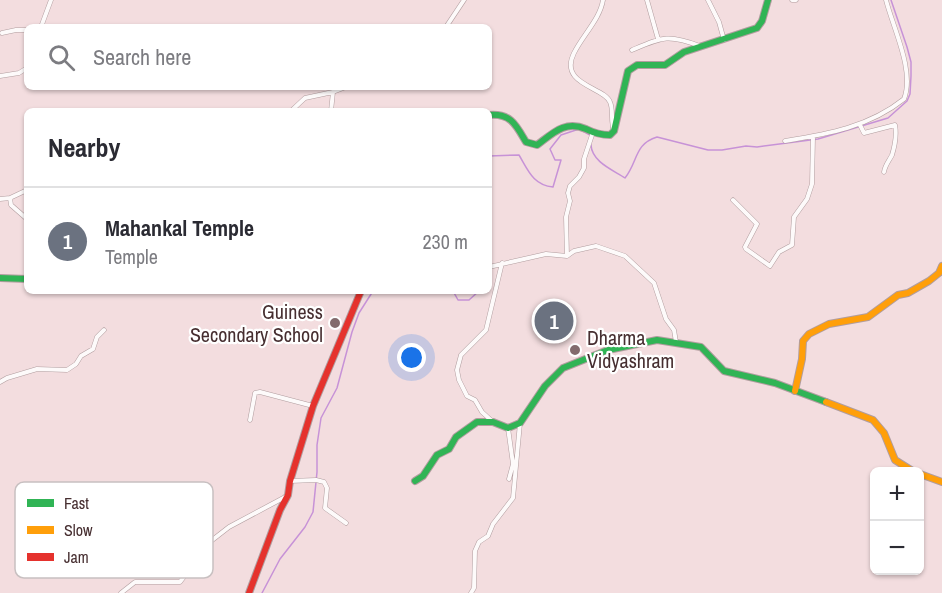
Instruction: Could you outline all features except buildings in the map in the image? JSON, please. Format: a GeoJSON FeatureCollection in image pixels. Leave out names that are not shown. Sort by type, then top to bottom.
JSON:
{"type":"FeatureCollection","features":[{"type":"Feature","properties":{"kind":"street"},"geometry":{"type":"LineString","coordinates":[[42,24],[51,0]]}},
{"type":"Feature","properties":{"kind":"street"},"geometry":{"type":"LineString","coordinates":[[448,24],[464,0]]}},
{"type":"Feature","properties":{"kind":"street"},"geometry":{"type":"LineString","coordinates":[[603,0],[597,15],[573,54],[571,62],[572,71],[577,78],[592,90],[607,97],[610,102],[611,124],[614,131]]}},
{"type":"Feature","properties":{"kind":"street"},"geometry":{"type":"LineString","coordinates":[[647,0],[658,39]]}},
{"type":"Feature","properties":{"kind":"street"},"geometry":{"type":"LineString","coordinates":[[708,0],[719,22],[724,40]]}},
{"type":"Feature","properties":{"kind":"street"},"geometry":{"type":"LineString","coordinates":[[492,115],[499,114],[513,121],[526,142],[537,145],[564,126],[576,125],[601,137],[610,135],[614,131],[628,71],[637,65],[665,65],[684,52],[740,36],[757,28],[762,21],[768,0]]}},
{"type":"Feature","properties":{"kind":"street"},"geometry":{"type":"LineString","coordinates":[[785,141],[827,135],[860,125],[898,104],[906,95],[905,61],[886,0]]}},
{"type":"Feature","properties":{"kind":"street"},"geometry":{"type":"LineString","coordinates":[[2,33],[24,30]]}},
{"type":"Feature","properties":{"kind":"street"},"geometry":{"type":"LineString","coordinates":[[632,50],[658,39],[678,38],[700,46]]}},
{"type":"Feature","properties":{"kind":"street"},"geometry":{"type":"LineString","coordinates":[[0,76],[24,70]]}},
{"type":"Feature","properties":{"kind":"street"},"geometry":{"type":"LineString","coordinates":[[294,108],[305,98],[338,90]]}},
{"type":"Feature","properties":{"kind":"street"},"geometry":{"type":"LineString","coordinates":[[331,108],[333,92]]}},
{"type":"Feature","properties":{"kind":"street"},"geometry":{"type":"LineString","coordinates":[[860,125],[862,132],[866,133],[895,125],[896,136],[884,172]]}},
{"type":"Feature","properties":{"kind":"street"},"geometry":{"type":"LineString","coordinates":[[567,256],[566,217],[570,201],[568,193],[570,186],[584,168],[584,159],[592,134]]}},
{"type":"Feature","properties":{"kind":"street"},"geometry":{"type":"LineString","coordinates":[[733,200],[757,224],[746,249],[770,266],[779,252],[792,244],[794,217],[807,199],[812,184],[813,136]]}},
{"type":"Feature","properties":{"kind":"street"},"geometry":{"type":"LineString","coordinates":[[0,200],[24,191]]}},
{"type":"Feature","properties":{"kind":"street"},"geometry":{"type":"LineString","coordinates":[[10,198],[10,206],[24,217]]}},
{"type":"Feature","properties":{"kind":"street"},"geometry":{"type":"LineString","coordinates":[[492,266],[546,254],[567,256],[574,251],[596,246],[625,256],[654,283],[666,319],[674,330],[676,342]]}},
{"type":"Feature","properties":{"kind":"street"},"geometry":{"type":"LineString","coordinates":[[502,263],[486,330],[461,355],[456,370],[467,396],[475,400],[482,412],[493,422],[508,428],[520,423]]}},
{"type":"Feature","properties":{"kind":"street"},"geometry":{"type":"LineString","coordinates":[[795,391],[802,359],[803,340],[809,334],[829,324],[868,317],[898,295],[909,293],[929,281],[939,273],[942,266]]}},
{"type":"Feature","properties":{"kind":"street"},"geometry":{"type":"LineString","coordinates":[[0,278],[24,279]]}},
{"type":"Feature","properties":{"kind":"street"},"geometry":{"type":"LineString","coordinates":[[249,593],[280,510],[288,495],[290,481],[313,406],[360,294]]}},
{"type":"Feature","properties":{"kind":"street"},"geometry":{"type":"LineString","coordinates":[[0,382],[37,369],[67,370],[76,364],[81,356],[93,349],[97,337],[104,330]]}},
{"type":"Feature","properties":{"kind":"street"},"geometry":{"type":"LineString","coordinates":[[471,593],[474,588],[475,551],[479,543],[488,536],[493,524],[513,498],[520,423],[555,375],[563,369],[608,350],[657,340],[701,347],[724,372],[774,383],[873,420],[880,425],[889,440],[895,460],[907,467]]}},
{"type":"Feature","properties":{"kind":"street"},"geometry":{"type":"LineString","coordinates":[[250,420],[255,393],[260,392],[313,406]]}},
{"type":"Feature","properties":{"kind":"street"},"geometry":{"type":"LineString","coordinates":[[415,481],[423,477],[438,455],[449,449],[456,437],[477,422],[493,422]]}},
{"type":"Feature","properties":{"kind":"street"},"geometry":{"type":"LineString","coordinates":[[508,428],[513,464],[508,479]]}},
{"type":"Feature","properties":{"kind":"street"},"geometry":{"type":"LineString","coordinates":[[924,475],[942,482]]}},
{"type":"Feature","properties":{"kind":"street"},"geometry":{"type":"LineString","coordinates":[[290,481],[324,482],[327,488],[325,508],[346,523]]}},
{"type":"Feature","properties":{"kind":"street"},"geometry":{"type":"LineString","coordinates":[[213,539],[229,527],[288,495]]}},
{"type":"Feature","properties":{"kind":"street"},"geometry":{"type":"LineString","coordinates":[[121,593],[135,582],[180,582],[183,578]]}},
{"type":"Feature","properties":{"kind":"waterway"},"geometry":{"type":"LineString","coordinates":[[591,145],[599,161],[625,178],[640,149],[657,137],[708,150],[722,150],[818,139],[888,118],[907,101],[910,94],[911,76],[911,62],[891,0]]}},
{"type":"Feature","properties":{"kind":"waterway"},"geometry":{"type":"LineString","coordinates":[[492,156],[519,155],[536,180],[553,187],[561,160],[555,160],[550,149],[561,135],[579,129],[590,135]]}},
{"type":"Feature","properties":{"kind":"waterway"},"geometry":{"type":"LineString","coordinates":[[262,593],[280,559],[305,527],[313,512],[321,418],[337,388],[359,313],[371,294]]}},
{"type":"Feature","properties":{"kind":"waterway"},"geometry":{"type":"LineString","coordinates":[[455,294],[458,300],[469,300],[476,294]]}},
{"type":"Feature","properties":{"kind":"traffic: fast"},"geometry":{"type":"LineString","coordinates":[[492,115],[508,118],[516,125],[526,142],[537,145],[560,129],[572,126],[610,135],[614,131],[628,71],[637,65],[665,65],[684,52],[757,28],[762,21],[768,0]]}},
{"type":"Feature","properties":{"kind":"traffic: fast"},"geometry":{"type":"LineString","coordinates":[[0,278],[24,279]]}},
{"type":"Feature","properties":{"kind":"traffic: fast"},"geometry":{"type":"LineString","coordinates":[[415,481],[423,476],[437,455],[449,449],[456,437],[477,422],[493,422],[508,428],[520,423],[545,386],[563,368],[608,350],[657,340],[701,347],[724,371],[775,383],[826,402]]}},
{"type":"Feature","properties":{"kind":"traffic: slow"},"geometry":{"type":"LineString","coordinates":[[795,391],[802,359],[803,341],[809,334],[829,324],[868,317],[898,295],[908,293],[929,281],[939,273],[942,266]]}},
{"type":"Feature","properties":{"kind":"traffic: slow"},"geometry":{"type":"LineString","coordinates":[[826,402],[873,420],[884,433],[895,460],[906,467]]}},
{"type":"Feature","properties":{"kind":"traffic: slow"},"geometry":{"type":"LineString","coordinates":[[924,475],[942,482]]}},
{"type":"Feature","properties":{"kind":"traffic: jam"},"geometry":{"type":"LineString","coordinates":[[249,593],[280,510],[288,495],[290,481],[313,406],[360,294]]}},
{"type":"Feature","properties":{"kind":"place","name":"Mahankal Temple"},"geometry":{"type":"Point","coordinates":[554,321]}},
{"type":"Feature","properties":{"kind":"place","name":"Guiness Secondary School"},"geometry":{"type":"Point","coordinates":[335,323]}},
{"type":"Feature","properties":{"kind":"place","name":"Dharma Vidyashram"},"geometry":{"type":"Point","coordinates":[575,350]}}]}
